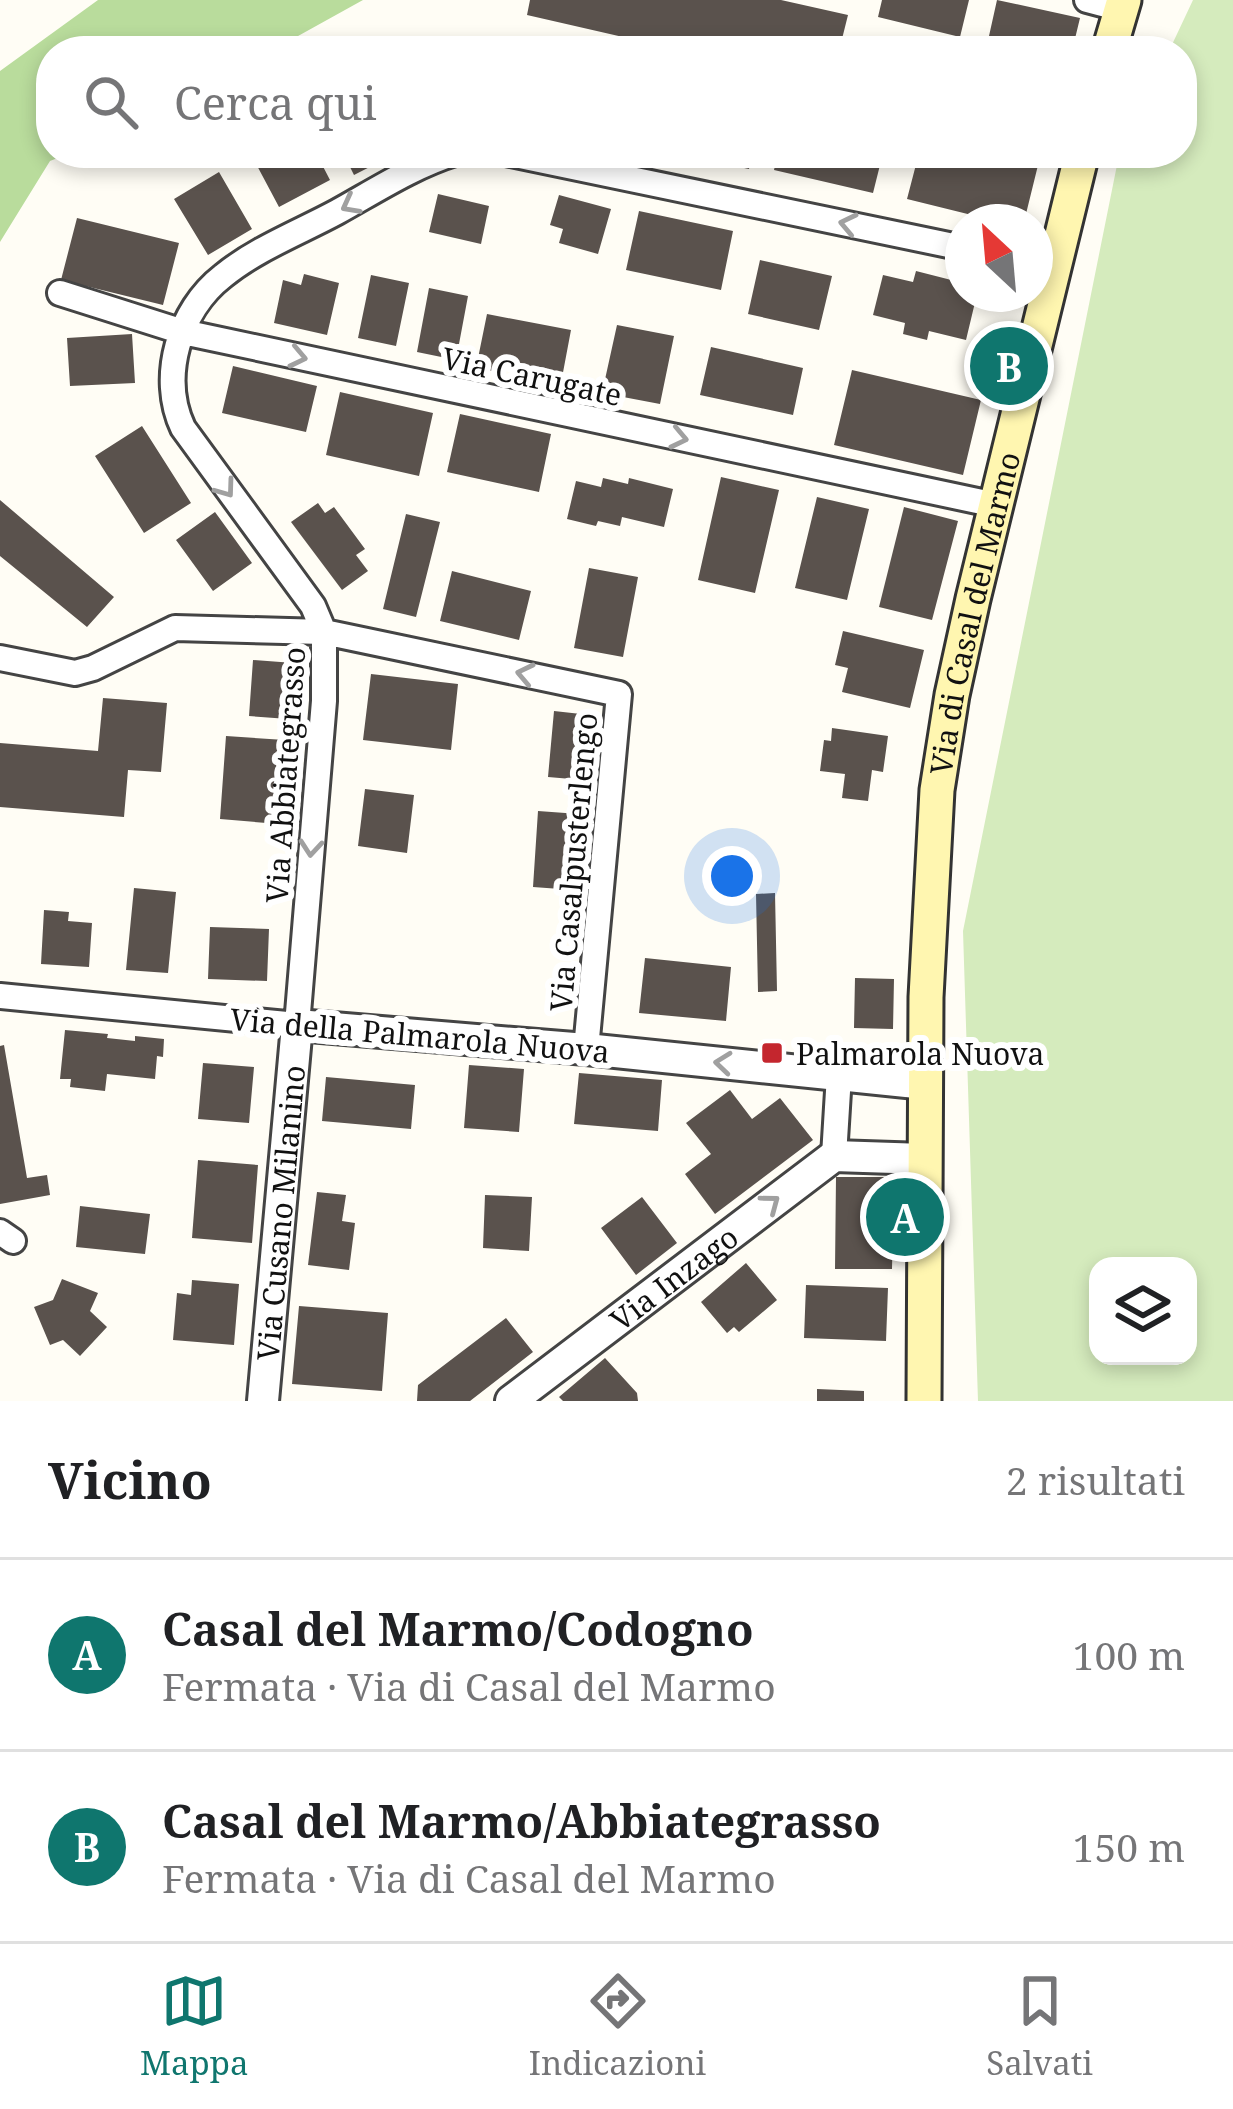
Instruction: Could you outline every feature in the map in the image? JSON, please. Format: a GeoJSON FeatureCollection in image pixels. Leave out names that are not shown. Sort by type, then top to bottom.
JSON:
{"type":"FeatureCollection","features":[{"type":"Feature","properties":{"kind":"main road"},"geometry":{"type":"LineString","coordinates":[[1113,36],[1123,4]]}},
{"type":"Feature","properties":{"kind":"main road","name":"Via di Casal del Marmo"},"geometry":{"type":"LineString","coordinates":[[1053,238],[1077,168]]}},
{"type":"Feature","properties":{"kind":"main road","name":"Via di Casal del Marmo"},"geometry":{"type":"LineString","coordinates":[[925,1159],[928,916],[937,790],[952,694],[1035,312]]}},
{"type":"Feature","properties":{"kind":"main road"},"geometry":{"type":"LineString","coordinates":[[924,1401],[925,1159]]}},
{"type":"Feature","properties":{"kind":"street"},"geometry":{"type":"LineString","coordinates":[[1087,0],[1123,4]]}},
{"type":"Feature","properties":{"kind":"street","name":"Via Abbiategrasso"},"geometry":{"type":"LineString","coordinates":[[297,1025],[324,701],[323,632],[313,606],[183,428],[171,383],[183,332],[203,296],[223,275],[417,168]]}},
{"type":"Feature","properties":{"kind":"street"},"geometry":{"type":"LineString","coordinates":[[578,168],[945,244]]}},
{"type":"Feature","properties":{"kind":"street","name":"Via Carugate"},"geometry":{"type":"LineString","coordinates":[[60,293],[183,332],[996,505]]}},
{"type":"Feature","properties":{"kind":"street"},"geometry":{"type":"LineString","coordinates":[[0,658],[75,673],[175,628],[323,632]]}},
{"type":"Feature","properties":{"kind":"street","name":"Via Casalpusterlengo"},"geometry":{"type":"LineString","coordinates":[[323,632],[619,694],[586,1049]]}},
{"type":"Feature","properties":{"kind":"street","name":"Via della Palmarola Nuova"},"geometry":{"type":"LineString","coordinates":[[0,996],[926,1084]]}},
{"type":"Feature","properties":{"kind":"street","name":"Via Cusano Milanino"},"geometry":{"type":"LineString","coordinates":[[262,1401],[297,1025]]}},
{"type":"Feature","properties":{"kind":"street"},"geometry":{"type":"LineString","coordinates":[[839,1075],[834,1156],[925,1159]]}},
{"type":"Feature","properties":{"kind":"street","name":"Via Inzago"},"geometry":{"type":"LineString","coordinates":[[511,1401],[834,1156]]}},
{"type":"Feature","properties":{"kind":"green space"},"geometry":{"type":"Polygon","coordinates":[[[98,0],[363,0],[298,36],[48,36],[98,0]]]}},
{"type":"Feature","properties":{"kind":"green space"},"geometry":{"type":"Polygon","coordinates":[[[1193,0],[1233,0],[1233,1401],[978,1401],[963,931],[1116,168],[1197,168],[1197,36],[1176,36],[1193,0]]]}},
{"type":"Feature","properties":{"kind":"green space"},"geometry":{"type":"Polygon","coordinates":[[[36,45],[36,168],[46,168],[0,242],[0,71],[36,45]]]}},
{"type":"Feature","properties":{"kind":"building"},"geometry":{"type":"Polygon","coordinates":[[[530,0],[781,0],[848,15],[843,36],[619,36],[527,15],[530,0]]]}},
{"type":"Feature","properties":{"kind":"building"},"geometry":{"type":"Polygon","coordinates":[[[882,0],[969,0],[960,36],[878,17],[882,0]]]}},
{"type":"Feature","properties":{"kind":"building"},"geometry":{"type":"Polygon","coordinates":[[[997,0],[1080,18],[1076,36],[989,36],[997,0]]]}},
{"type":"Feature","properties":{"kind":"building"},"geometry":{"type":"Polygon","coordinates":[[[258,168],[324,168],[330,180],[279,207],[258,168]]]}},
{"type":"Feature","properties":{"kind":"building"},"geometry":{"type":"Polygon","coordinates":[[[774,168],[879,168],[873,193],[774,168]]]}},
{"type":"Feature","properties":{"kind":"building"},"geometry":{"type":"Polygon","coordinates":[[[915,168],[1037,168],[1028,204],[945,204],[945,208],[907,199],[915,168]]]}},
{"type":"Feature","properties":{"kind":"building"},"geometry":{"type":"Polygon","coordinates":[[[219,172],[252,229],[208,255],[174,199],[219,172]]]}},
{"type":"Feature","properties":{"kind":"building"},"geometry":{"type":"Polygon","coordinates":[[[438,194],[489,206],[481,244],[429,232],[438,194]]]}},
{"type":"Feature","properties":{"kind":"building"},"geometry":{"type":"Polygon","coordinates":[[[559,195],[611,209],[598,254],[559,243],[563,229],[550,225],[559,195]]]}},
{"type":"Feature","properties":{"kind":"building"},"geometry":{"type":"Polygon","coordinates":[[[639,211],[733,231],[721,290],[626,270],[639,211]]]}},
{"type":"Feature","properties":{"kind":"building"},"geometry":{"type":"Polygon","coordinates":[[[77,218],[179,243],[163,305],[61,280],[77,218]]]}},
{"type":"Feature","properties":{"kind":"building"},"geometry":{"type":"Polygon","coordinates":[[[760,260],[832,276],[819,330],[748,314],[760,260]]]}},
{"type":"Feature","properties":{"kind":"building"},"geometry":{"type":"Polygon","coordinates":[[[916,271],[945,278],[945,312],[973,312],[966,340],[929,331],[927,340],[903,334],[905,323],[873,315],[883,275],[913,282],[916,271]]]}},
{"type":"Feature","properties":{"kind":"building"},"geometry":{"type":"Polygon","coordinates":[[[304,274],[339,283],[327,335],[274,323],[283,280],[301,285],[304,274]]]}},
{"type":"Feature","properties":{"kind":"building"},"geometry":{"type":"Polygon","coordinates":[[[371,275],[409,283],[396,346],[358,338],[371,275]]]}},
{"type":"Feature","properties":{"kind":"building"},"geometry":{"type":"Polygon","coordinates":[[[429,288],[468,296],[456,360],[417,352],[429,288]]]}},
{"type":"Feature","properties":{"kind":"building"},"geometry":{"type":"Polygon","coordinates":[[[487,314],[571,330],[561,383],[504,366],[502,373],[476,368],[487,314]]]}},
{"type":"Feature","properties":{"kind":"building"},"geometry":{"type":"Polygon","coordinates":[[[617,325],[674,336],[660,404],[602,393],[617,325]]]}},
{"type":"Feature","properties":{"kind":"building"},"geometry":{"type":"Polygon","coordinates":[[[132,334],[135,383],[70,386],[67,338],[132,334]]]}},
{"type":"Feature","properties":{"kind":"building"},"geometry":{"type":"Polygon","coordinates":[[[711,347],[803,368],[793,415],[700,395],[711,347]]]}},
{"type":"Feature","properties":{"kind":"building"},"geometry":{"type":"Polygon","coordinates":[[[233,366],[317,386],[306,432],[222,413],[233,366]]]}},
{"type":"Feature","properties":{"kind":"building"},"geometry":{"type":"Polygon","coordinates":[[[852,370],[981,400],[963,475],[834,445],[852,370]]]}},
{"type":"Feature","properties":{"kind":"building"},"geometry":{"type":"Polygon","coordinates":[[[340,392],[433,413],[419,476],[326,455],[340,392]]]}},
{"type":"Feature","properties":{"kind":"building"},"geometry":{"type":"Polygon","coordinates":[[[460,414],[551,434],[539,492],[447,472],[460,414]]]}},
{"type":"Feature","properties":{"kind":"building"},"geometry":{"type":"Polygon","coordinates":[[[142,426],[191,503],[144,533],[95,456],[142,426]]]}},
{"type":"Feature","properties":{"kind":"building"},"geometry":{"type":"Polygon","coordinates":[[[721,477],[779,490],[755,593],[698,580],[721,477]]]}},
{"type":"Feature","properties":{"kind":"building"},"geometry":{"type":"Polygon","coordinates":[[[603,478],[628,484],[629,478],[673,489],[664,527],[622,517],[620,526],[567,519],[576,481],[601,487],[603,478]]]}},
{"type":"Feature","properties":{"kind":"building"},"geometry":{"type":"Polygon","coordinates":[[[817,497],[869,509],[847,600],[795,588],[817,497]]]}},
{"type":"Feature","properties":{"kind":"building"},"geometry":{"type":"Polygon","coordinates":[[[0,500],[114,597],[87,627],[0,556],[0,500]]]}},
{"type":"Feature","properties":{"kind":"building"},"geometry":{"type":"Polygon","coordinates":[[[318,503],[325,513],[334,507],[365,549],[356,555],[368,571],[342,590],[291,522],[318,503]]]}},
{"type":"Feature","properties":{"kind":"building"},"geometry":{"type":"Polygon","coordinates":[[[904,507],[958,521],[932,620],[879,607],[904,507]]]}},
{"type":"Feature","properties":{"kind":"building"},"geometry":{"type":"Polygon","coordinates":[[[215,512],[252,563],[213,591],[176,540],[215,512]]]}},
{"type":"Feature","properties":{"kind":"building"},"geometry":{"type":"Polygon","coordinates":[[[406,514],[440,522],[416,617],[383,609],[406,514]]]}},
{"type":"Feature","properties":{"kind":"building"},"geometry":{"type":"Polygon","coordinates":[[[589,568],[638,577],[623,657],[574,648],[589,568]]]}},
{"type":"Feature","properties":{"kind":"building"},"geometry":{"type":"Polygon","coordinates":[[[452,571],[531,591],[519,640],[440,621],[452,571]]]}},
{"type":"Feature","properties":{"kind":"building"},"geometry":{"type":"Polygon","coordinates":[[[843,631],[924,650],[910,708],[842,692],[848,668],[835,665],[843,631]]]}},
{"type":"Feature","properties":{"kind":"building"},"geometry":{"type":"Polygon","coordinates":[[[253,660],[307,664],[302,720],[249,716],[253,660]]]}},
{"type":"Feature","properties":{"kind":"building"},"geometry":{"type":"Polygon","coordinates":[[[371,674],[458,684],[451,750],[363,740],[371,674]]]}},
{"type":"Feature","properties":{"kind":"building"},"geometry":{"type":"Polygon","coordinates":[[[103,698],[167,703],[161,772],[128,770],[124,817],[0,807],[0,743],[98,751],[103,698]]]}},
{"type":"Feature","properties":{"kind":"building"},"geometry":{"type":"Polygon","coordinates":[[[554,711],[590,715],[583,780],[548,777],[554,711]]]}},
{"type":"Feature","properties":{"kind":"building"},"geometry":{"type":"Polygon","coordinates":[[[832,728],[888,736],[883,772],[872,770],[868,801],[842,798],[845,774],[820,771],[824,740],[831,741],[832,728]]]}},
{"type":"Feature","properties":{"kind":"building"},"geometry":{"type":"Polygon","coordinates":[[[226,736],[285,740],[279,824],[220,819],[226,736]]]}},
{"type":"Feature","properties":{"kind":"building"},"geometry":{"type":"Polygon","coordinates":[[[365,789],[414,795],[407,853],[358,846],[365,789]]]}},
{"type":"Feature","properties":{"kind":"building"},"geometry":{"type":"Polygon","coordinates":[[[538,811],[579,814],[574,890],[533,887],[538,811]]]}},
{"type":"Feature","properties":{"kind":"building"},"geometry":{"type":"Polygon","coordinates":[[[134,888],[176,892],[168,973],[126,970],[134,888]]]}},
{"type":"Feature","properties":{"kind":"building"},"geometry":{"type":"Polygon","coordinates":[[[775,893],[777,991],[758,992],[756,894],[775,893]]]}},
{"type":"Feature","properties":{"kind":"building"},"geometry":{"type":"Polygon","coordinates":[[[44,910],[69,912],[68,921],[92,923],[89,967],[41,964],[44,910]]]}},
{"type":"Feature","properties":{"kind":"building"},"geometry":{"type":"Polygon","coordinates":[[[210,927],[269,929],[267,981],[208,979],[210,927]]]}},
{"type":"Feature","properties":{"kind":"building"},"geometry":{"type":"Polygon","coordinates":[[[645,958],[731,967],[726,1021],[639,1013],[645,958]]]}},
{"type":"Feature","properties":{"kind":"building"},"geometry":{"type":"Polygon","coordinates":[[[855,978],[894,979],[893,1029],[854,1028],[855,978]]]}},
{"type":"Feature","properties":{"kind":"building"},"geometry":{"type":"Polygon","coordinates":[[[65,1030],[135,1041],[135,1036],[164,1039],[155,1079],[107,1074],[105,1091],[70,1087],[71,1079],[60,1079],[65,1030]]]}},
{"type":"Feature","properties":{"kind":"building"},"geometry":{"type":"Polygon","coordinates":[[[4,1045],[27,1178],[47,1175],[50,1195],[0,1204],[0,1046],[4,1045]]]}},
{"type":"Feature","properties":{"kind":"building"},"geometry":{"type":"Polygon","coordinates":[[[203,1063],[254,1067],[249,1123],[198,1119],[203,1063]]]}},
{"type":"Feature","properties":{"kind":"building"},"geometry":{"type":"Polygon","coordinates":[[[469,1065],[524,1069],[519,1132],[464,1128],[469,1065]]]}},
{"type":"Feature","properties":{"kind":"building"},"geometry":{"type":"Polygon","coordinates":[[[579,1073],[662,1080],[658,1131],[574,1124],[579,1073]]]}},
{"type":"Feature","properties":{"kind":"building"},"geometry":{"type":"Polygon","coordinates":[[[326,1077],[415,1085],[411,1129],[322,1121],[326,1077]]]}},
{"type":"Feature","properties":{"kind":"building"},"geometry":{"type":"Polygon","coordinates":[[[730,1090],[752,1119],[780,1098],[813,1140],[715,1214],[685,1174],[711,1154],[686,1123],[730,1090]]]}},
{"type":"Feature","properties":{"kind":"building"},"geometry":{"type":"Polygon","coordinates":[[[198,1160],[258,1165],[252,1243],[192,1238],[198,1160]]]}},
{"type":"Feature","properties":{"kind":"building"},"geometry":{"type":"Polygon","coordinates":[[[836,1177],[894,1177],[892,1269],[835,1269],[836,1177]]]}},
{"type":"Feature","properties":{"kind":"building"},"geometry":{"type":"Polygon","coordinates":[[[317,1192],[346,1195],[342,1221],[355,1223],[349,1270],[308,1265],[317,1192]]]}},
{"type":"Feature","properties":{"kind":"building"},"geometry":{"type":"Polygon","coordinates":[[[485,1195],[532,1197],[529,1251],[483,1248],[485,1195]]]}},
{"type":"Feature","properties":{"kind":"building"},"geometry":{"type":"Polygon","coordinates":[[[642,1197],[677,1243],[636,1275],[601,1228],[642,1197]]]}},
{"type":"Feature","properties":{"kind":"building"},"geometry":{"type":"Polygon","coordinates":[[[80,1206],[150,1214],[145,1254],[76,1247],[80,1206]]]}},
{"type":"Feature","properties":{"kind":"building"},"geometry":{"type":"Polygon","coordinates":[[[746,1263],[777,1300],[739,1332],[734,1327],[727,1333],[701,1302],[746,1263]]]}},
{"type":"Feature","properties":{"kind":"building"},"geometry":{"type":"Polygon","coordinates":[[[62,1279],[98,1293],[90,1311],[107,1327],[80,1356],[63,1340],[50,1345],[34,1307],[53,1300],[62,1279]]]}},
{"type":"Feature","properties":{"kind":"building"},"geometry":{"type":"Polygon","coordinates":[[[192,1280],[239,1284],[234,1345],[173,1340],[177,1293],[191,1295],[192,1280]]]}},
{"type":"Feature","properties":{"kind":"building"},"geometry":{"type":"Polygon","coordinates":[[[806,1285],[888,1288],[886,1341],[804,1338],[806,1285]]]}},
{"type":"Feature","properties":{"kind":"building"},"geometry":{"type":"Polygon","coordinates":[[[299,1306],[388,1313],[382,1391],[292,1384],[299,1306]]]}},
{"type":"Feature","properties":{"kind":"building"},"geometry":{"type":"Polygon","coordinates":[[[506,1318],[533,1352],[470,1401],[417,1401],[418,1385],[506,1318]]]}},
{"type":"Feature","properties":{"kind":"building"},"geometry":{"type":"Polygon","coordinates":[[[605,1358],[637,1393],[638,1401],[563,1401],[559,1397],[605,1358]]]}},
{"type":"Feature","properties":{"kind":"building"},"geometry":{"type":"Polygon","coordinates":[[[817,1389],[864,1391],[864,1401],[817,1401],[817,1389]]]}},
{"type":"Feature","properties":{"kind":"place","name":"Casal del Marmo/Abbiategrasso"},"geometry":{"type":"Point","coordinates":[1009,366]}},
{"type":"Feature","properties":{"kind":"place","name":"Palmarola Nuova"},"geometry":{"type":"Point","coordinates":[772,1053]}},
{"type":"Feature","properties":{"kind":"place","name":"Casal del Marmo/Codogno"},"geometry":{"type":"Point","coordinates":[905,1217]}}]}
